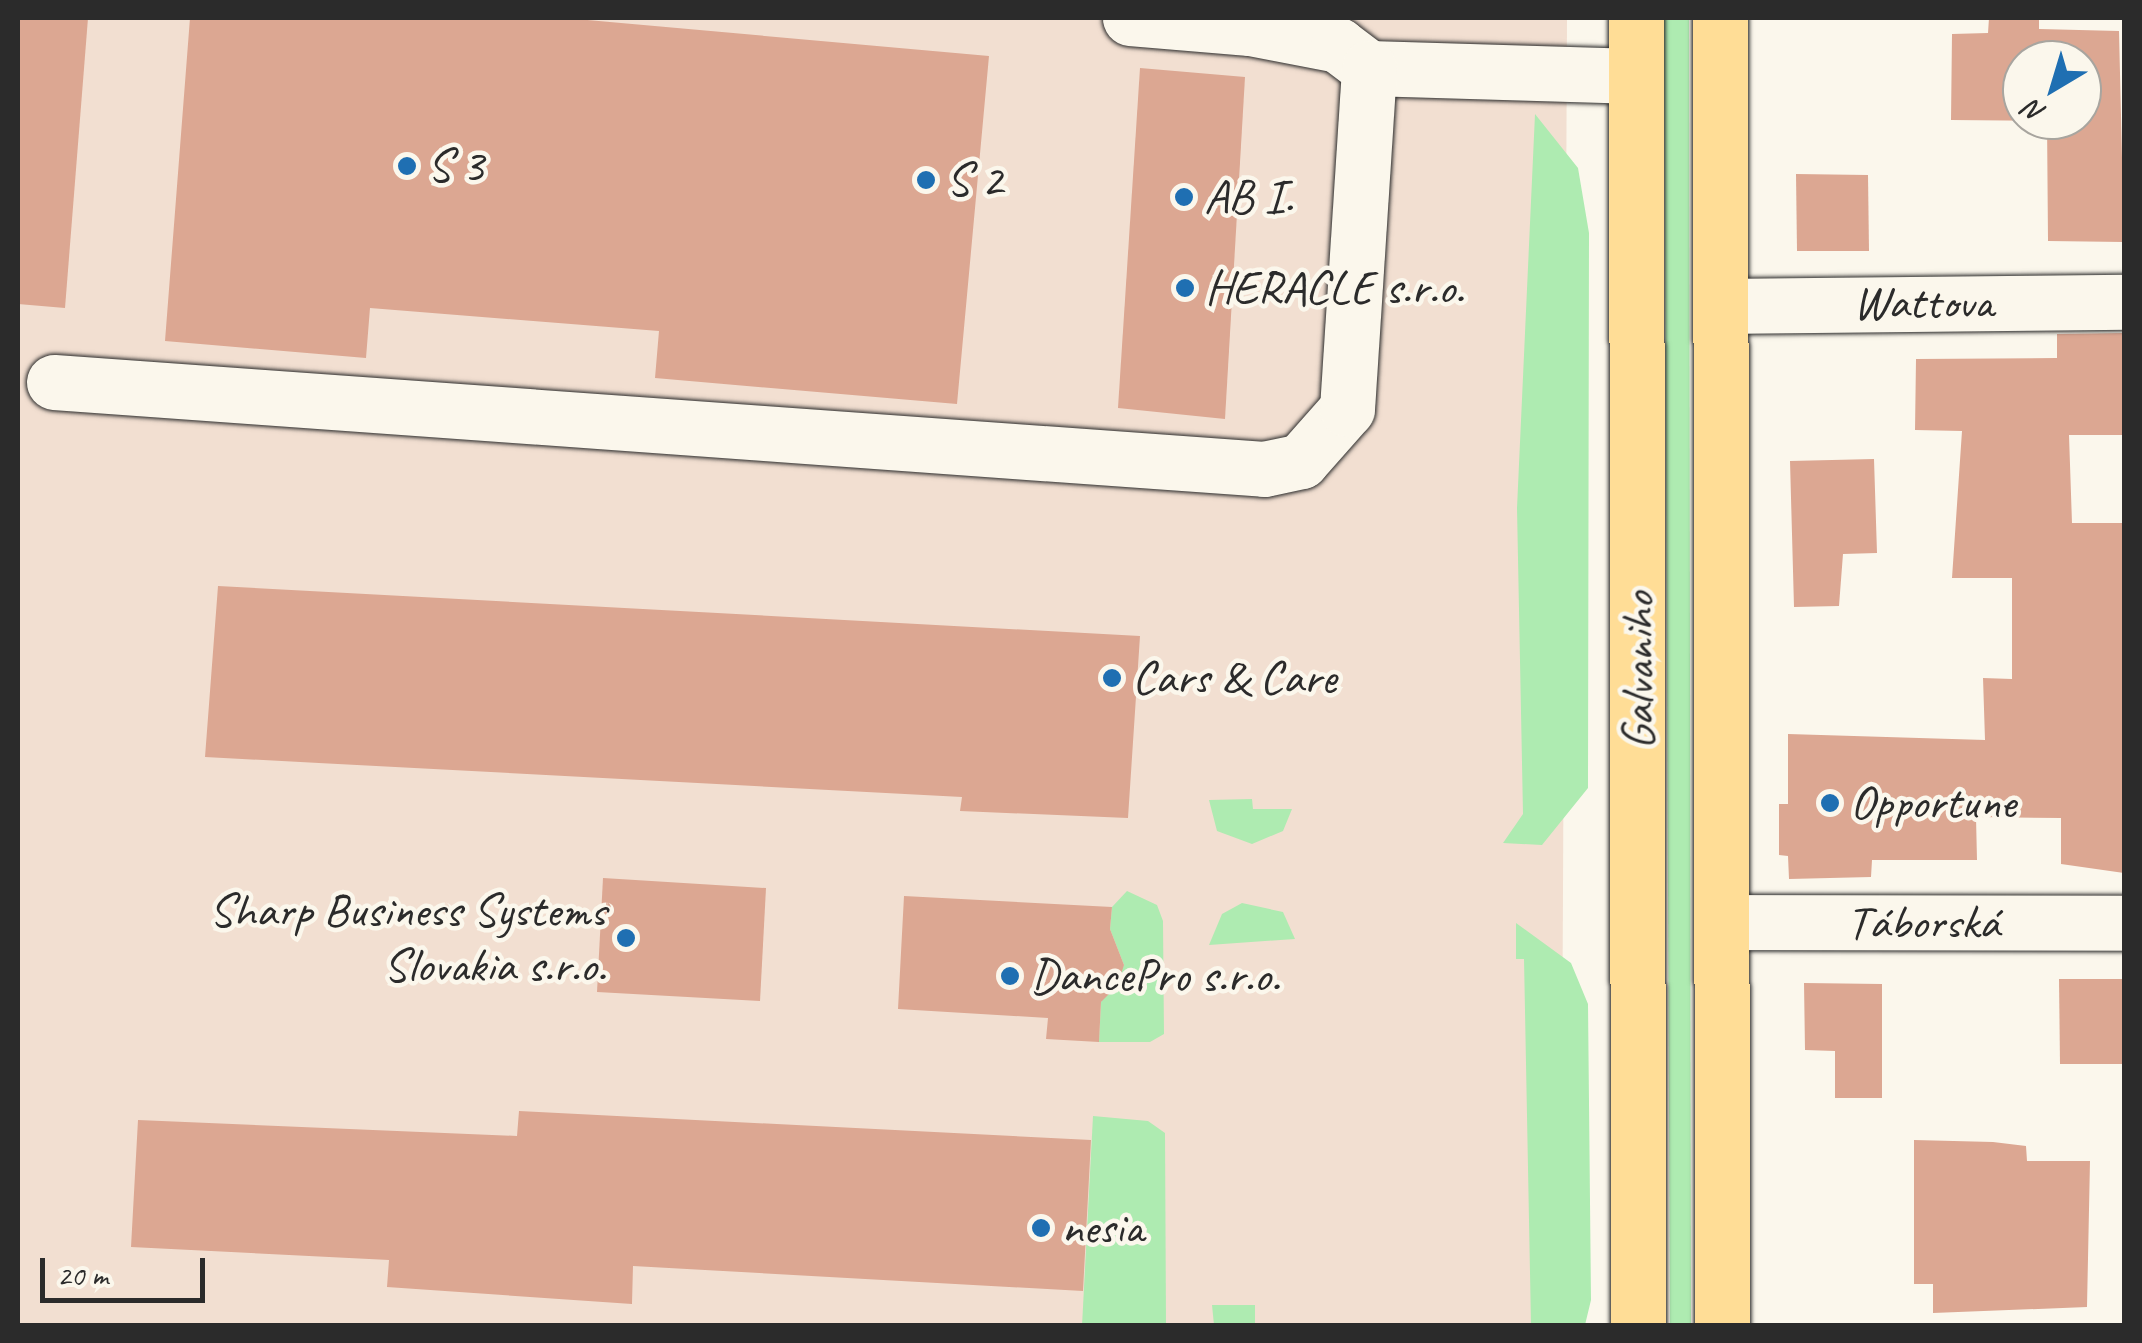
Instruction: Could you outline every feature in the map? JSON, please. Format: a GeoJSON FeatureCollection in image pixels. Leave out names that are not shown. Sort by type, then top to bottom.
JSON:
{"type":"FeatureCollection","features":[{"type":"Feature","properties":{"kind":"main road","name":"Galvaniho"},"geometry":{"type":"LineString","coordinates":[[1636,18],[1638,1326]]}},
{"type":"Feature","properties":{"kind":"main road","name":"Galvaniho"},"geometry":{"type":"LineString","coordinates":[[1720,18],[1722,1326]]}},
{"type":"Feature","properties":{"kind":"street"},"geometry":{"type":"LineString","coordinates":[[1130,18],[1338,45],[1369,68],[1636,76]]}},
{"type":"Feature","properties":{"kind":"street"},"geometry":{"type":"LineString","coordinates":[[54,382],[1264,469],[1301,460],[1346,409],[1369,68]]}},
{"type":"Feature","properties":{"kind":"street","name":"Wattova"},"geometry":{"type":"LineString","coordinates":[[1721,306],[2124,302]]}},
{"type":"Feature","properties":{"kind":"street","name":"Táborská"},"geometry":{"type":"LineString","coordinates":[[1722,922],[2124,923]]}},
{"type":"Feature","properties":{"kind":"shaded area"},"geometry":{"type":"Polygon","coordinates":[[[18,18],[1567,18],[1561,1325],[18,1325],[18,18]]]}},
{"type":"Feature","properties":{"kind":"green space"},"geometry":{"type":"Polygon","coordinates":[[[1664,18],[1689,18],[1691,1326],[1670,1325],[1664,18]]]}},
{"type":"Feature","properties":{"kind":"green space"},"geometry":{"type":"Polygon","coordinates":[[[1535,114],[1578,168],[1589,233],[1588,788],[1542,845],[1503,843],[1523,814],[1517,508],[1535,114]]]}},
{"type":"Feature","properties":{"kind":"green space"},"geometry":{"type":"Polygon","coordinates":[[[1252,799],[1253,809],[1292,809],[1283,831],[1252,844],[1217,831],[1209,800],[1252,799]]]}},
{"type":"Feature","properties":{"kind":"green space"},"geometry":{"type":"Polygon","coordinates":[[[1127,891],[1157,905],[1163,921],[1164,1034],[1150,1042],[1099,1042],[1101,1002],[1124,965],[1110,929],[1112,907],[1127,891]]]}},
{"type":"Feature","properties":{"kind":"green space"},"geometry":{"type":"Polygon","coordinates":[[[1242,903],[1283,912],[1295,939],[1209,945],[1222,914],[1242,903]]]}},
{"type":"Feature","properties":{"kind":"green space"},"geometry":{"type":"Polygon","coordinates":[[[1516,923],[1571,963],[1588,1004],[1591,1300],[1585,1325],[1531,1325],[1524,959],[1516,959],[1516,923]]]}},
{"type":"Feature","properties":{"kind":"green space"},"geometry":{"type":"Polygon","coordinates":[[[1093,1116],[1148,1121],[1165,1133],[1166,1325],[1082,1326],[1093,1116]]]}},
{"type":"Feature","properties":{"kind":"green space"},"geometry":{"type":"Polygon","coordinates":[[[1212,1305],[1255,1305],[1255,1325],[1214,1325],[1212,1305]]]}},
{"type":"Feature","properties":{"kind":"building"},"geometry":{"type":"Polygon","coordinates":[[[18,18],[88,18],[65,308],[18,304],[18,18]]]}},
{"type":"Feature","properties":{"kind":"building"},"geometry":{"type":"Polygon","coordinates":[[[190,18],[565,18],[989,56],[957,404],[655,378],[659,331],[370,308],[366,358],[165,341],[190,18]]]}},
{"type":"Feature","properties":{"kind":"building"},"geometry":{"type":"Polygon","coordinates":[[[1989,18],[2039,18],[2039,29],[2119,31],[2124,242],[2048,241],[2047,140],[2102,140],[2102,40],[2002,40],[2002,121],[1951,120],[1952,34],[1988,33],[1989,18]]]}},
{"type":"Feature","properties":{"kind":"building","name":"AB I."},"geometry":{"type":"Polygon","coordinates":[[[1140,68],[1245,77],[1225,419],[1118,408],[1140,68]]]}},
{"type":"Feature","properties":{"kind":"building"},"geometry":{"type":"Polygon","coordinates":[[[1796,174],[1868,175],[1869,251],[1797,251],[1796,174]]]}},
{"type":"Feature","properties":{"kind":"building"},"geometry":{"type":"Polygon","coordinates":[[[2124,333],[2124,435],[2069,435],[2072,523],[2124,523],[2124,873],[2061,864],[2061,818],[1976,817],[1977,860],[1872,860],[1871,877],[1789,879],[1788,856],[1779,855],[1779,804],[1788,804],[1788,734],[1985,740],[1983,678],[2012,679],[2012,578],[1952,578],[1962,431],[1915,430],[1916,359],[2057,358],[2057,334],[2124,333]]]}},
{"type":"Feature","properties":{"kind":"building"},"geometry":{"type":"Polygon","coordinates":[[[1874,459],[1877,553],[1843,554],[1839,606],[1794,607],[1790,461],[1874,459]]]}},
{"type":"Feature","properties":{"kind":"building"},"geometry":{"type":"Polygon","coordinates":[[[218,586],[1140,636],[1128,818],[960,811],[962,797],[205,757],[218,586]]]}},
{"type":"Feature","properties":{"kind":"building"},"geometry":{"type":"Polygon","coordinates":[[[603,878],[766,888],[760,1001],[597,992],[603,878]]]}},
{"type":"Feature","properties":{"kind":"building","name":"DancePro s.r.o."},"geometry":{"type":"Polygon","coordinates":[[[904,896],[1112,907],[1110,929],[1124,965],[1117,986],[1101,1002],[1099,1042],[1046,1039],[1048,1018],[898,1009],[904,896]]]}},
{"type":"Feature","properties":{"kind":"building"},"geometry":{"type":"Polygon","coordinates":[[[2059,979],[2124,979],[2124,1064],[2060,1064],[2059,979]]]}},
{"type":"Feature","properties":{"kind":"building"},"geometry":{"type":"Polygon","coordinates":[[[1804,983],[1882,984],[1882,1098],[1835,1098],[1835,1051],[1805,1050],[1804,983]]]}},
{"type":"Feature","properties":{"kind":"building"},"geometry":{"type":"Polygon","coordinates":[[[519,1111],[1091,1140],[1083,1291],[633,1266],[632,1304],[387,1287],[389,1260],[131,1247],[138,1120],[517,1136],[519,1111]]]}},
{"type":"Feature","properties":{"kind":"building"},"geometry":{"type":"Polygon","coordinates":[[[1914,1140],[2026,1146],[2027,1161],[2090,1161],[2087,1307],[1933,1313],[1933,1284],[1914,1284],[1914,1140]]]}},
{"type":"Feature","properties":{"kind":"place","name":"S 3"},"geometry":{"type":"Point","coordinates":[407,166]}},
{"type":"Feature","properties":{"kind":"place","name":"S 2"},"geometry":{"type":"Point","coordinates":[926,180]}},
{"type":"Feature","properties":{"kind":"place","name":"AB I."},"geometry":{"type":"Point","coordinates":[1184,197]}},
{"type":"Feature","properties":{"kind":"place","name":"HERACLE s.r.o."},"geometry":{"type":"Point","coordinates":[1185,288]}},
{"type":"Feature","properties":{"kind":"place","name":"Cars & Care"},"geometry":{"type":"Point","coordinates":[1112,678]}},
{"type":"Feature","properties":{"kind":"place","name":"Opportune"},"geometry":{"type":"Point","coordinates":[1830,803]}},
{"type":"Feature","properties":{"kind":"place","name":"Sharp Business Systems Slovakia s.r.o."},"geometry":{"type":"Point","coordinates":[626,938]}},
{"type":"Feature","properties":{"kind":"place","name":"DancePro s.r.o."},"geometry":{"type":"Point","coordinates":[1010,976]}},
{"type":"Feature","properties":{"kind":"place","name":"nesia"},"geometry":{"type":"Point","coordinates":[1041,1228]}}]}
